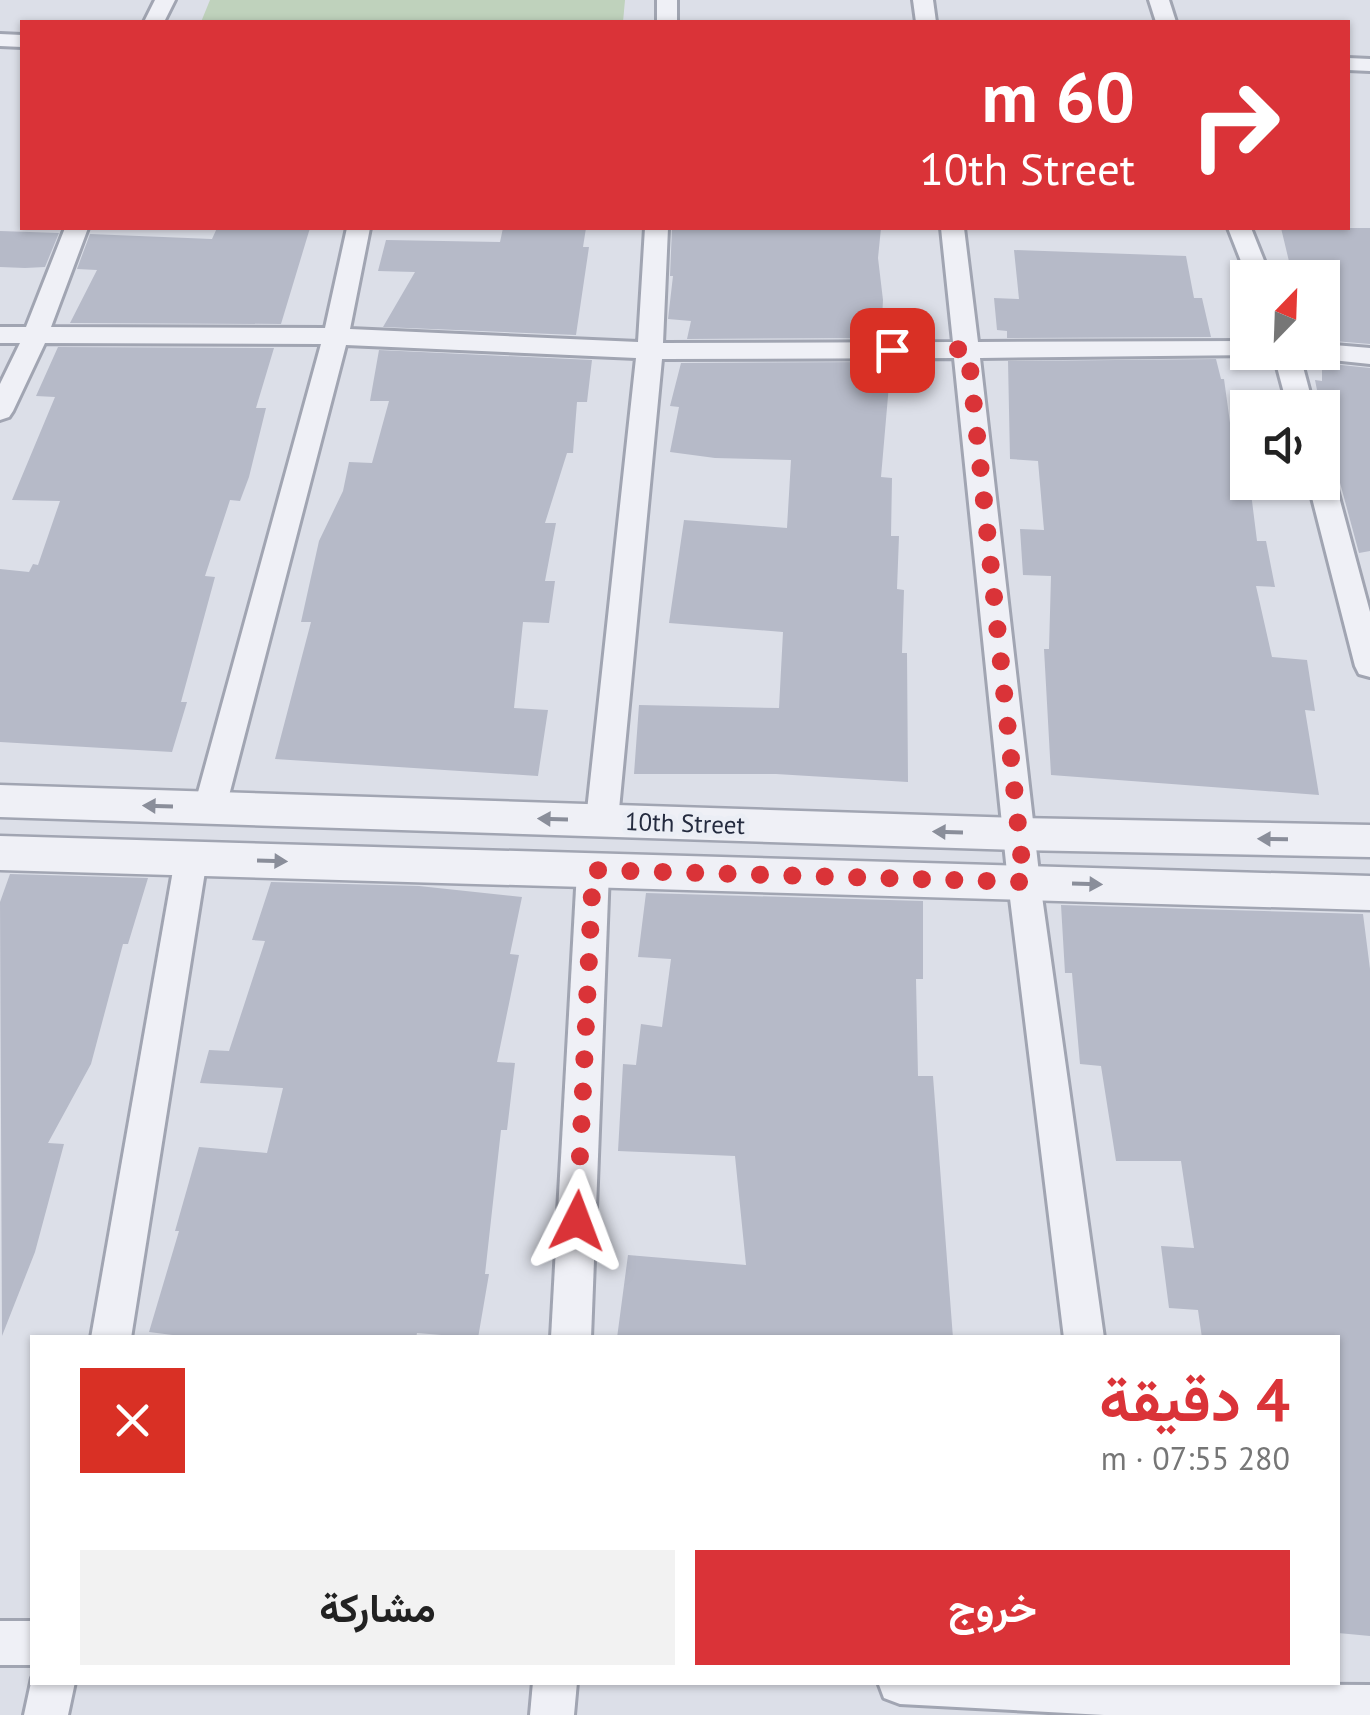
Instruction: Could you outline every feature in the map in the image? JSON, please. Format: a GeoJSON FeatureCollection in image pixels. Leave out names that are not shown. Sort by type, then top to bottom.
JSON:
{"type":"FeatureCollection","features":[{"type":"Feature","properties":{"kind":"street"},"geometry":{"type":"LineString","coordinates":[[0,411],[35,337],[75,230]]}},
{"type":"Feature","properties":{"kind":"street"},"geometry":{"type":"LineString","coordinates":[[210,807],[336,336],[360,230]]}},
{"type":"Feature","properties":{"kind":"street"},"geometry":{"type":"LineString","coordinates":[[602,820],[650,350],[657,230]]}},
{"type":"Feature","properties":{"kind":"street"},"geometry":{"type":"LineString","coordinates":[[952,230],[1024,882],[1084,1335]]}},
{"type":"Feature","properties":{"kind":"street"},"geometry":{"type":"LineString","coordinates":[[1241,230],[1252,260]]}},
{"type":"Feature","properties":{"kind":"street"},"geometry":{"type":"LineString","coordinates":[[0,335],[336,336],[650,350],[1230,349]]}},
{"type":"Feature","properties":{"kind":"street"},"geometry":{"type":"LineString","coordinates":[[1340,354],[1370,356]]}},
{"type":"Feature","properties":{"kind":"street"},"geometry":{"type":"LineString","coordinates":[[1326,500],[1370,666]]}},
{"type":"Feature","properties":{"kind":"street","name":"10th Street"},"geometry":{"type":"LineString","coordinates":[[0,801],[1019,834],[1370,841]]}},
{"type":"Feature","properties":{"kind":"street","name":"10th Street"},"geometry":{"type":"LineString","coordinates":[[0,853],[1370,893]]}},
{"type":"Feature","properties":{"kind":"street"},"geometry":{"type":"LineString","coordinates":[[112,1335],[191,859]]}},
{"type":"Feature","properties":{"kind":"street"},"geometry":{"type":"LineString","coordinates":[[571,1335],[593,870]]}},
{"type":"Feature","properties":{"kind":"street"},"geometry":{"type":"LineString","coordinates":[[0,1643],[30,1644]]}},
{"type":"Feature","properties":{"kind":"street"},"geometry":{"type":"LineString","coordinates":[[46,1715],[52,1685]]}},
{"type":"Feature","properties":{"kind":"street"},"geometry":{"type":"LineString","coordinates":[[552,1715],[554,1685]]}},
{"type":"Feature","properties":{"kind":"street"},"geometry":{"type":"LineString","coordinates":[[944,1685],[1132,1698],[1370,1707]]}},
{"type":"Feature","properties":{"kind":"green space"},"geometry":{"type":"Polygon","coordinates":[[[210,0],[625,0],[623,20],[202,20],[210,0]]]}},
{"type":"Feature","properties":{"kind":"building"},"geometry":{"type":"Polygon","coordinates":[[[1370,228],[1370,344],[1340,342],[1340,260],[1289,260],[1281,230],[1370,228]]]}},
{"type":"Feature","properties":{"kind":"building"},"geometry":{"type":"Polygon","coordinates":[[[216,230],[309,230],[281,324],[70,323],[97,270],[77,269],[90,234],[212,239],[216,230]]]}},
{"type":"Feature","properties":{"kind":"building"},"geometry":{"type":"Polygon","coordinates":[[[503,230],[586,230],[583,247],[589,247],[576,335],[383,327],[415,272],[378,271],[386,240],[500,242],[503,230]]]}},
{"type":"Feature","properties":{"kind":"building"},"geometry":{"type":"Polygon","coordinates":[[[672,230],[881,230],[881,338],[687,339],[691,321],[668,319],[672,230]]]}},
{"type":"Feature","properties":{"kind":"building"},"geometry":{"type":"Polygon","coordinates":[[[0,231],[59,233],[45,267],[25,268],[0,267],[0,231]]]}},
{"type":"Feature","properties":{"kind":"building"},"geometry":{"type":"Polygon","coordinates":[[[1014,250],[1186,256],[1194,298],[1202,298],[1211,337],[1007,338],[1007,331],[997,330],[994,298],[1019,299],[1014,250]]]}},
{"type":"Feature","properties":{"kind":"building"},"geometry":{"type":"Polygon","coordinates":[[[58,347],[274,348],[256,408],[266,408],[249,477],[240,501],[230,500],[205,576],[215,577],[181,702],[187,702],[172,752],[0,742],[0,569],[29,572],[33,564],[38,565],[60,501],[12,500],[55,397],[36,396],[58,347]]]}},
{"type":"Feature","properties":{"kind":"building"},"geometry":{"type":"Polygon","coordinates":[[[379,350],[592,360],[587,402],[577,402],[573,453],[567,453],[545,523],[556,523],[545,581],[555,581],[549,623],[523,622],[514,708],[548,710],[538,776],[275,759],[311,622],[301,622],[319,541],[343,491],[349,462],[372,463],[389,401],[370,401],[379,350]]]}},
{"type":"Feature","properties":{"kind":"building"},"geometry":{"type":"Polygon","coordinates":[[[1216,359],[1224,379],[1230,423],[1230,500],[1252,500],[1257,541],[1266,541],[1275,587],[1256,586],[1272,657],[1307,660],[1315,711],[1305,710],[1319,795],[1051,775],[1044,649],[1049,649],[1051,576],[1023,575],[1020,529],[1044,530],[1038,461],[1010,459],[1008,361],[1216,359]]]}},
{"type":"Feature","properties":{"kind":"building"},"geometry":{"type":"Polygon","coordinates":[[[880,362],[879,372],[890,373],[881,477],[892,478],[891,536],[899,536],[897,589],[904,590],[902,653],[907,653],[908,782],[776,774],[634,774],[639,705],[779,708],[783,632],[669,623],[684,520],[787,528],[791,460],[715,458],[670,452],[679,407],[670,406],[681,363],[880,362]]]}},
{"type":"Feature","properties":{"kind":"building"},"geometry":{"type":"Polygon","coordinates":[[[1340,365],[1370,368],[1370,551],[1359,553],[1340,483],[1340,390],[1317,390],[1315,380],[1322,381],[1322,370],[1340,370],[1340,365]]]}},
{"type":"Feature","properties":{"kind":"building"},"geometry":{"type":"Polygon","coordinates":[[[10,874],[148,878],[128,944],[123,944],[91,1064],[48,1143],[64,1144],[35,1252],[2,1336],[0,902],[10,874]]]}},
{"type":"Feature","properties":{"kind":"building"},"geometry":{"type":"Polygon","coordinates":[[[271,882],[419,886],[522,897],[510,954],[519,955],[497,1062],[515,1063],[507,1130],[501,1130],[485,1274],[489,1274],[479,1335],[149,1332],[199,1147],[267,1153],[283,1088],[200,1083],[209,1050],[229,1051],[265,941],[252,940],[271,882]]]}},
{"type":"Feature","properties":{"kind":"building"},"geometry":{"type":"Polygon","coordinates":[[[646,893],[923,901],[923,979],[916,979],[918,1076],[933,1076],[953,1335],[617,1335],[628,1255],[746,1265],[735,1156],[618,1151],[623,1064],[636,1065],[641,1024],[662,1027],[671,959],[638,957],[646,893]]]}},
{"type":"Feature","properties":{"kind":"building"},"geometry":{"type":"Polygon","coordinates":[[[1061,905],[1363,914],[1370,969],[1370,1636],[1340,1633],[1340,1335],[1202,1335],[1198,1310],[1169,1308],[1161,1246],[1194,1248],[1181,1161],[1116,1161],[1101,1066],[1080,1064],[1072,973],[1065,973],[1061,905]]]}},
{"type":"Feature","properties":{"kind":"route"},"geometry":{"type":"LineString","coordinates":[[577,1221],[593,870],[1024,882],[968,349],[892,350]]}}]}
